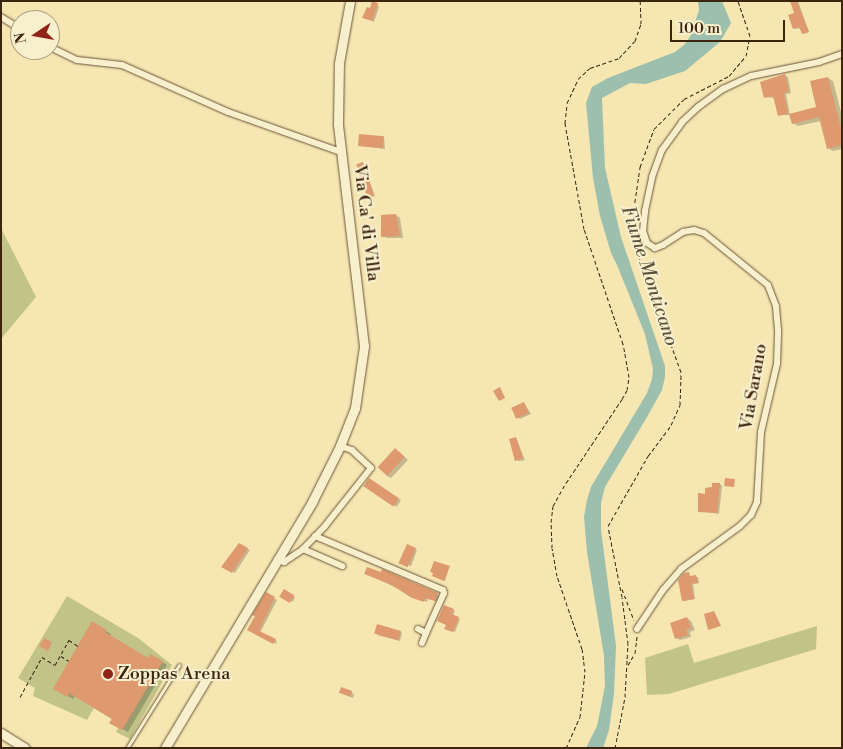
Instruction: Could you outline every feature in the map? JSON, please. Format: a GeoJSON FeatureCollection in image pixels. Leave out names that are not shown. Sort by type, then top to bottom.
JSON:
{"type":"FeatureCollection","features":[{"type":"Feature","properties":{"kind":"street","name":"Via Ca' di Villa"},"geometry":{"type":"LineString","coordinates":[[165,748],[312,502],[340,446],[355,408],[364,346],[338,124],[339,63],[350,1]]}},
{"type":"Feature","properties":{"kind":"street"},"geometry":{"type":"LineString","coordinates":[[60,52],[77,60],[122,65],[228,112],[341,152]]}},
{"type":"Feature","properties":{"kind":"street","name":"Via Sarano"},"geometry":{"type":"LineString","coordinates":[[637,629],[663,590],[681,569],[740,526],[751,515],[757,502],[761,432],[777,355],[776,306],[768,285],[704,233],[694,230],[683,232],[664,245],[655,248],[647,243],[643,231],[645,211],[655,168],[662,150],[682,122],[698,107],[723,89],[751,76],[819,62],[842,54]]}},
{"type":"Feature","properties":{"kind":"street"},"geometry":{"type":"LineString","coordinates":[[277,559],[284,562],[303,549],[316,536],[371,468],[352,450],[340,446]]}},
{"type":"Feature","properties":{"kind":"street"},"geometry":{"type":"LineString","coordinates":[[316,536],[443,590],[444,593],[422,643]]}},
{"type":"Feature","properties":{"kind":"street"},"geometry":{"type":"LineString","coordinates":[[303,549],[342,566]]}},
{"type":"Feature","properties":{"kind":"street"},"geometry":{"type":"LineString","coordinates":[[418,629],[426,633]]}},
{"type":"Feature","properties":{"kind":"street"},"geometry":{"type":"LineString","coordinates":[[1,733],[25,748]]}},
{"type":"Feature","properties":{"kind":"lane"},"geometry":{"type":"LineString","coordinates":[[127,748],[179,664]]}},
{"type":"Feature","properties":{"kind":"path"},"geometry":{"type":"LineString","coordinates":[[566,748],[580,717],[585,672],[582,649],[557,576],[552,548],[551,522],[553,506],[566,483],[622,400],[627,390],[629,377],[623,344],[584,229],[565,123],[567,103],[578,78],[590,68],[619,58],[635,41],[641,24],[640,1]]}},
{"type":"Feature","properties":{"kind":"path"},"geometry":{"type":"LineString","coordinates":[[615,748],[625,697],[628,644],[621,588],[608,526],[648,456],[671,425],[680,405],[681,372],[640,260],[634,215],[640,167],[654,129],[684,99],[729,76],[746,56],[750,36],[738,1]]}},
{"type":"Feature","properties":{"kind":"path"},"geometry":{"type":"LineString","coordinates":[[621,588],[626,595],[637,629],[635,653],[627,665]]}},
{"type":"Feature","properties":{"kind":"path"},"geometry":{"type":"LineString","coordinates":[[20,697],[42,657],[55,665],[69,640],[78,646]]}},
{"type":"Feature","properties":{"kind":"path"},"geometry":{"type":"LineString","coordinates":[[60,656],[69,661]]}},
{"type":"Feature","properties":{"kind":"green space"},"geometry":{"type":"Polygon","coordinates":[[[1,228],[36,297],[1,339],[1,228]]]}},
{"type":"Feature","properties":{"kind":"green space"},"geometry":{"type":"Polygon","coordinates":[[[67,596],[138,638],[172,665],[130,739],[116,732],[118,728],[109,723],[112,719],[94,708],[87,720],[33,696],[35,688],[18,678],[67,596]]]}},
{"type":"Feature","properties":{"kind":"green space"},"geometry":{"type":"Polygon","coordinates":[[[817,626],[816,649],[669,694],[647,695],[645,658],[688,644],[694,663],[817,626]]]}},
{"type":"Feature","properties":{"kind":"shaded area"},"geometry":{"type":"Polygon","coordinates":[[[698,1],[722,1],[731,23],[720,42],[685,71],[646,84],[630,83],[602,98],[605,168],[621,237],[665,366],[665,377],[662,390],[605,487],[601,503],[601,530],[616,646],[614,694],[609,730],[603,748],[586,748],[597,726],[605,686],[604,656],[587,552],[584,517],[587,500],[591,487],[647,393],[653,369],[645,334],[611,253],[600,216],[593,178],[586,103],[592,87],[608,78],[675,52],[685,44],[691,35],[699,10],[698,1]]]}},
{"type":"Feature","properties":{"kind":"building"},"geometry":{"type":"Polygon","coordinates":[[[372,1],[378,3],[372,21],[362,18],[367,7],[370,8],[372,1]]]}},
{"type":"Feature","properties":{"kind":"building"},"geometry":{"type":"Polygon","coordinates":[[[790,1],[797,1],[809,32],[802,34],[799,27],[793,29],[788,15],[794,13],[790,1]]]}},
{"type":"Feature","properties":{"kind":"building"},"geometry":{"type":"Polygon","coordinates":[[[785,74],[789,92],[784,93],[788,114],[778,116],[773,96],[764,98],[760,82],[785,74]]]}},
{"type":"Feature","properties":{"kind":"building"},"geometry":{"type":"Polygon","coordinates":[[[828,77],[842,132],[842,145],[827,149],[819,117],[792,124],[789,114],[816,107],[810,81],[828,77]]]}},
{"type":"Feature","properties":{"kind":"building"},"geometry":{"type":"Polygon","coordinates":[[[359,134],[384,136],[383,148],[358,146],[359,134]]]}},
{"type":"Feature","properties":{"kind":"building"},"geometry":{"type":"Polygon","coordinates":[[[363,162],[374,195],[367,197],[356,164],[363,162]]]}},
{"type":"Feature","properties":{"kind":"building"},"geometry":{"type":"Polygon","coordinates":[[[396,214],[400,236],[381,237],[381,215],[396,214]]]}},
{"type":"Feature","properties":{"kind":"building"},"geometry":{"type":"Polygon","coordinates":[[[500,387],[505,398],[499,401],[493,391],[500,387]]]}},
{"type":"Feature","properties":{"kind":"building"},"geometry":{"type":"Polygon","coordinates":[[[524,402],[529,413],[516,419],[511,408],[524,402]]]}},
{"type":"Feature","properties":{"kind":"building"},"geometry":{"type":"Polygon","coordinates":[[[516,437],[523,458],[515,461],[509,439],[516,437]]]}},
{"type":"Feature","properties":{"kind":"building"},"geometry":{"type":"Polygon","coordinates":[[[395,448],[405,457],[387,476],[378,467],[395,448]]]}},
{"type":"Feature","properties":{"kind":"building"},"geometry":{"type":"Polygon","coordinates":[[[369,478],[399,498],[393,506],[363,486],[369,478]]]}},
{"type":"Feature","properties":{"kind":"building"},"geometry":{"type":"Polygon","coordinates":[[[725,478],[735,479],[734,487],[724,486],[725,478]]]}},
{"type":"Feature","properties":{"kind":"building"},"geometry":{"type":"Polygon","coordinates":[[[712,483],[720,483],[717,513],[698,512],[698,493],[705,494],[705,488],[712,487],[712,483]]]}},
{"type":"Feature","properties":{"kind":"building"},"geometry":{"type":"Polygon","coordinates":[[[239,543],[248,548],[232,573],[221,567],[239,543]]]}},
{"type":"Feature","properties":{"kind":"building"},"geometry":{"type":"Polygon","coordinates":[[[407,544],[416,548],[408,567],[398,563],[407,544]]]}},
{"type":"Feature","properties":{"kind":"building"},"geometry":{"type":"Polygon","coordinates":[[[434,561],[450,566],[444,581],[432,576],[433,573],[430,572],[434,561]]]}},
{"type":"Feature","properties":{"kind":"building"},"geometry":{"type":"Polygon","coordinates":[[[367,567],[381,572],[382,569],[438,593],[435,601],[425,598],[424,602],[412,598],[390,584],[364,574],[367,567]]]}},
{"type":"Feature","properties":{"kind":"building"},"geometry":{"type":"Polygon","coordinates":[[[689,572],[690,576],[696,575],[698,583],[691,584],[694,599],[682,601],[678,580],[684,573],[689,572]]]}},
{"type":"Feature","properties":{"kind":"building"},"geometry":{"type":"Polygon","coordinates":[[[284,589],[294,595],[290,603],[279,597],[284,589]]]}},
{"type":"Feature","properties":{"kind":"building"},"geometry":{"type":"Polygon","coordinates":[[[266,592],[275,597],[259,631],[276,639],[273,644],[247,630],[255,616],[252,615],[266,592]]]}},
{"type":"Feature","properties":{"kind":"building"},"geometry":{"type":"Polygon","coordinates":[[[444,605],[454,609],[451,614],[459,617],[453,632],[444,629],[446,625],[437,621],[444,605]]]}},
{"type":"Feature","properties":{"kind":"building"},"geometry":{"type":"Polygon","coordinates":[[[714,611],[721,626],[708,630],[704,614],[714,611]]]}},
{"type":"Feature","properties":{"kind":"building"},"geometry":{"type":"Polygon","coordinates":[[[687,617],[691,628],[686,630],[688,635],[675,639],[670,623],[687,617]]]}},
{"type":"Feature","properties":{"kind":"building","name":"Zoppas Arena"},"geometry":{"type":"Polygon","coordinates":[[[92,621],[107,630],[105,632],[148,658],[150,654],[163,661],[122,730],[109,723],[112,719],[69,693],[67,697],[53,689],[92,621]]]}},
{"type":"Feature","properties":{"kind":"building"},"geometry":{"type":"Polygon","coordinates":[[[377,624],[401,631],[398,641],[374,634],[377,624]]]}},
{"type":"Feature","properties":{"kind":"building"},"geometry":{"type":"Polygon","coordinates":[[[44,638],[52,642],[48,651],[39,646],[44,638]]]}},
{"type":"Feature","properties":{"kind":"building"},"geometry":{"type":"Polygon","coordinates":[[[341,687],[352,691],[350,697],[339,693],[341,687]]]}},
{"type":"Feature","properties":{"kind":"place","name":"Zoppas Arena"},"geometry":{"type":"Point","coordinates":[108,674]}},
{"type":"Feature","properties":{"kind":"water label","name":"Fiume Monticano"},"geometry":{"type":"Point","coordinates":[649,276]}}]}
